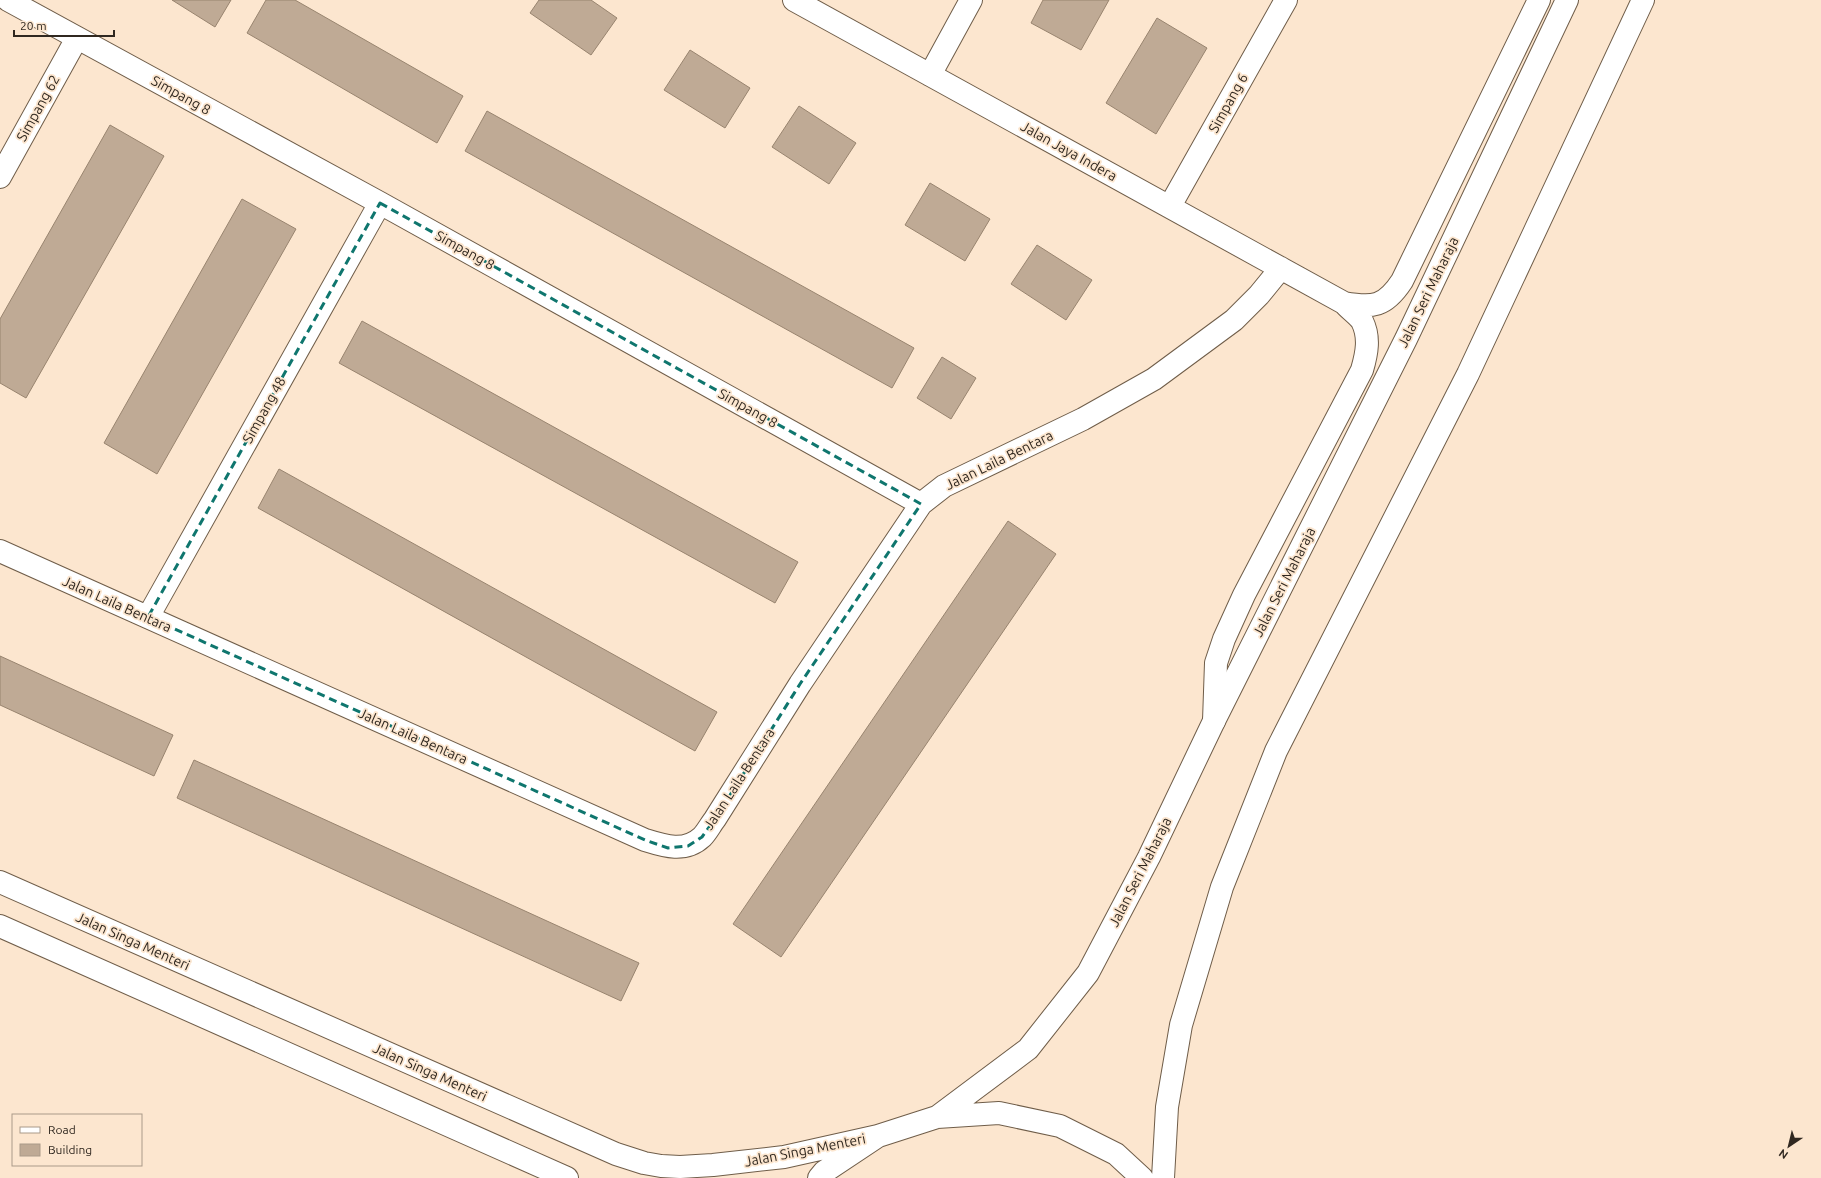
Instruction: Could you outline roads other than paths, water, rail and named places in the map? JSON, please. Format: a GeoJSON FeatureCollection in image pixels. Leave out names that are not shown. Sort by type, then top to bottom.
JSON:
{"type":"FeatureCollection","features":[{"type":"Feature","properties":{"kind":"street","name":"Simpang 8"},"geometry":{"type":"LineString","coordinates":[[8,0],[380,203],[921,504]]}},
{"type":"Feature","properties":{"kind":"street","name":"Jalan Jaya Indera"},"geometry":{"type":"LineString","coordinates":[[794,0],[1344,303]]}},
{"type":"Feature","properties":{"kind":"street"},"geometry":{"type":"LineString","coordinates":[[930,75],[971,0]]}},
{"type":"Feature","properties":{"kind":"street","name":"Simpang 6"},"geometry":{"type":"LineString","coordinates":[[1170,206],[1286,0]]}},
{"type":"Feature","properties":{"kind":"street"},"geometry":{"type":"LineString","coordinates":[[1344,303],[1365,307],[1377,305],[1395,292],[1539,0]]}},
{"type":"Feature","properties":{"kind":"street","name":"Jalan Seri Maharaja"},"geometry":{"type":"LineString","coordinates":[[937,1117],[1028,1049],[1088,974],[1149,857],[1214,721],[1406,339],[1567,0]]}},
{"type":"Feature","properties":{"kind":"street"},"geometry":{"type":"LineString","coordinates":[[1163,1178],[1167,1107],[1181,1025],[1222,887],[1276,750],[1468,374],[1644,0]]}},
{"type":"Feature","properties":{"kind":"street","name":"Simpang 62"},"geometry":{"type":"LineString","coordinates":[[0,178],[77,38]]}},
{"type":"Feature","properties":{"kind":"street","name":"Simpang 48"},"geometry":{"type":"LineString","coordinates":[[148,617],[380,203]]}},
{"type":"Feature","properties":{"kind":"street","name":"Jalan Laila Bentara"},"geometry":{"type":"LineString","coordinates":[[0,551],[645,840],[668,848],[688,846],[702,837],[715,819],[800,684],[921,504],[944,486],[1083,419],[1154,379],[1234,320],[1259,295],[1281,268]]}},
{"type":"Feature","properties":{"kind":"street"},"geometry":{"type":"LineString","coordinates":[[1214,721],[1216,663],[1224,639],[1244,595],[1362,370],[1367,353],[1367,336],[1361,320],[1344,303]]}},
{"type":"Feature","properties":{"kind":"street","name":"Jalan Singa Menteri"},"geometry":{"type":"LineString","coordinates":[[0,882],[616,1154],[644,1163],[680,1167],[751,1161],[784,1157],[878,1136]]}},
{"type":"Feature","properties":{"kind":"street"},"geometry":{"type":"LineString","coordinates":[[0,926],[567,1178]]}},
{"type":"Feature","properties":{"kind":"street"},"geometry":{"type":"LineString","coordinates":[[819,1178],[824,1172],[878,1136],[937,1117],[999,1113],[1060,1126],[1116,1154],[1142,1178]]}}]}
